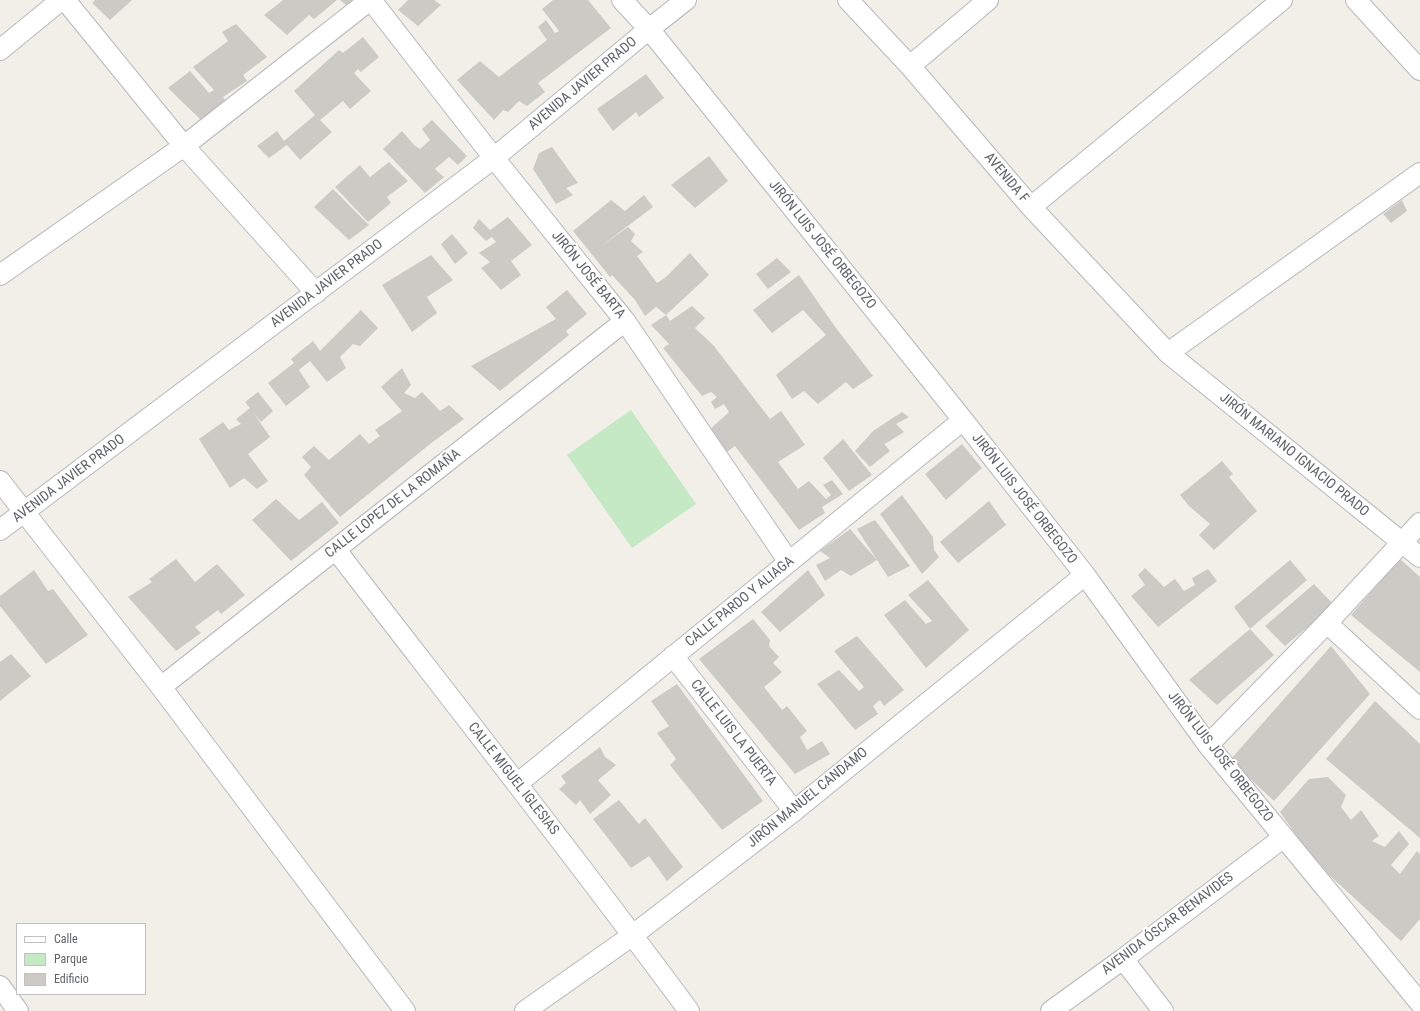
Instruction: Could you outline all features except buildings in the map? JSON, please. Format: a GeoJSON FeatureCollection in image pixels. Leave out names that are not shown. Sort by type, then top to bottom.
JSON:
{"type":"FeatureCollection","features":[{"type":"Feature","properties":{"kind":"street"},"geometry":{"type":"LineString","coordinates":[[0,50],[61,0]]}},
{"type":"Feature","properties":{"kind":"street"},"geometry":{"type":"LineString","coordinates":[[65,0],[184,146],[316,292]]}},
{"type":"Feature","properties":{"kind":"street"},"geometry":{"type":"LineString","coordinates":[[0,275],[184,146],[371,0]]}},
{"type":"Feature","properties":{"kind":"street","name":"JIRÓN JOSÉ BARTA"},"geometry":{"type":"LineString","coordinates":[[371,0],[494,158],[625,320],[789,562]]}},
{"type":"Feature","properties":{"kind":"street","name":"JIRÓN LUIS JOSÉ ORBEGOZO"},"geometry":{"type":"LineString","coordinates":[[622,0],[649,29],[963,420],[1085,575],[1208,745],[1420,1002]]}},
{"type":"Feature","properties":{"kind":"street","name":"AVENIDA JAVIER PRADO"},"geometry":{"type":"LineString","coordinates":[[0,530],[494,158],[686,0]]}},
{"type":"Feature","properties":{"kind":"street","name":"AVENIDA F"},"geometry":{"type":"LineString","coordinates":[[848,0],[910,66],[1031,207],[1168,353]]}},
{"type":"Feature","properties":{"kind":"street"},"geometry":{"type":"LineString","coordinates":[[910,66],[988,0]]}},
{"type":"Feature","properties":{"kind":"street"},"geometry":{"type":"LineString","coordinates":[[1031,207],[1282,0]]}},
{"type":"Feature","properties":{"kind":"street"},"geometry":{"type":"LineString","coordinates":[[1356,0],[1420,70]]}},
{"type":"Feature","properties":{"kind":"street"},"geometry":{"type":"LineString","coordinates":[[1168,353],[1420,173]]}},
{"type":"Feature","properties":{"kind":"street","name":"CALLE LOPEZ DE LA ROMAÑA"},"geometry":{"type":"LineString","coordinates":[[162,687],[625,320]]}},
{"type":"Feature","properties":{"kind":"street","name":"JIRÓN MARIANO IGNACIO PRADO"},"geometry":{"type":"LineString","coordinates":[[1168,353],[1420,557]]}},
{"type":"Feature","properties":{"kind":"street","name":"CALLE PARDO Y ALIAGA"},"geometry":{"type":"LineString","coordinates":[[517,784],[963,420]]}},
{"type":"Feature","properties":{"kind":"street"},"geometry":{"type":"LineString","coordinates":[[0,481],[162,687],[405,1011]]}},
{"type":"Feature","properties":{"kind":"street"},"geometry":{"type":"LineString","coordinates":[[1208,745],[1327,623],[1420,523]]}},
{"type":"Feature","properties":{"kind":"street","name":"CALLE MIGUEL IGLESIAS"},"geometry":{"type":"LineString","coordinates":[[336,550],[633,935],[689,1011]]}},
{"type":"Feature","properties":{"kind":"street","name":"JIRÓN MANUEL CANDAMO"},"geometry":{"type":"LineString","coordinates":[[525,1011],[633,935],[794,810],[1085,575]]}},
{"type":"Feature","properties":{"kind":"street"},"geometry":{"type":"LineString","coordinates":[[1327,623],[1420,709]]}},
{"type":"Feature","properties":{"kind":"street","name":"CALLE LUIS LA PUERTA"},"geometry":{"type":"LineString","coordinates":[[673,656],[794,810]]}},
{"type":"Feature","properties":{"kind":"street","name":"AVENIDA ÓSCAR BENAVIDES"},"geometry":{"type":"LineString","coordinates":[[1051,1011],[1123,959],[1284,837]]}},
{"type":"Feature","properties":{"kind":"street"},"geometry":{"type":"LineString","coordinates":[[1123,959],[1163,1011]]}},
{"type":"Feature","properties":{"kind":"street"},"geometry":{"type":"LineString","coordinates":[[0,986],[18,1011]]}},
{"type":"Feature","properties":{"kind":"green space"},"geometry":{"type":"Polygon","coordinates":[[[631,410],[696,504],[632,548],[567,455],[631,410]]]}}]}
